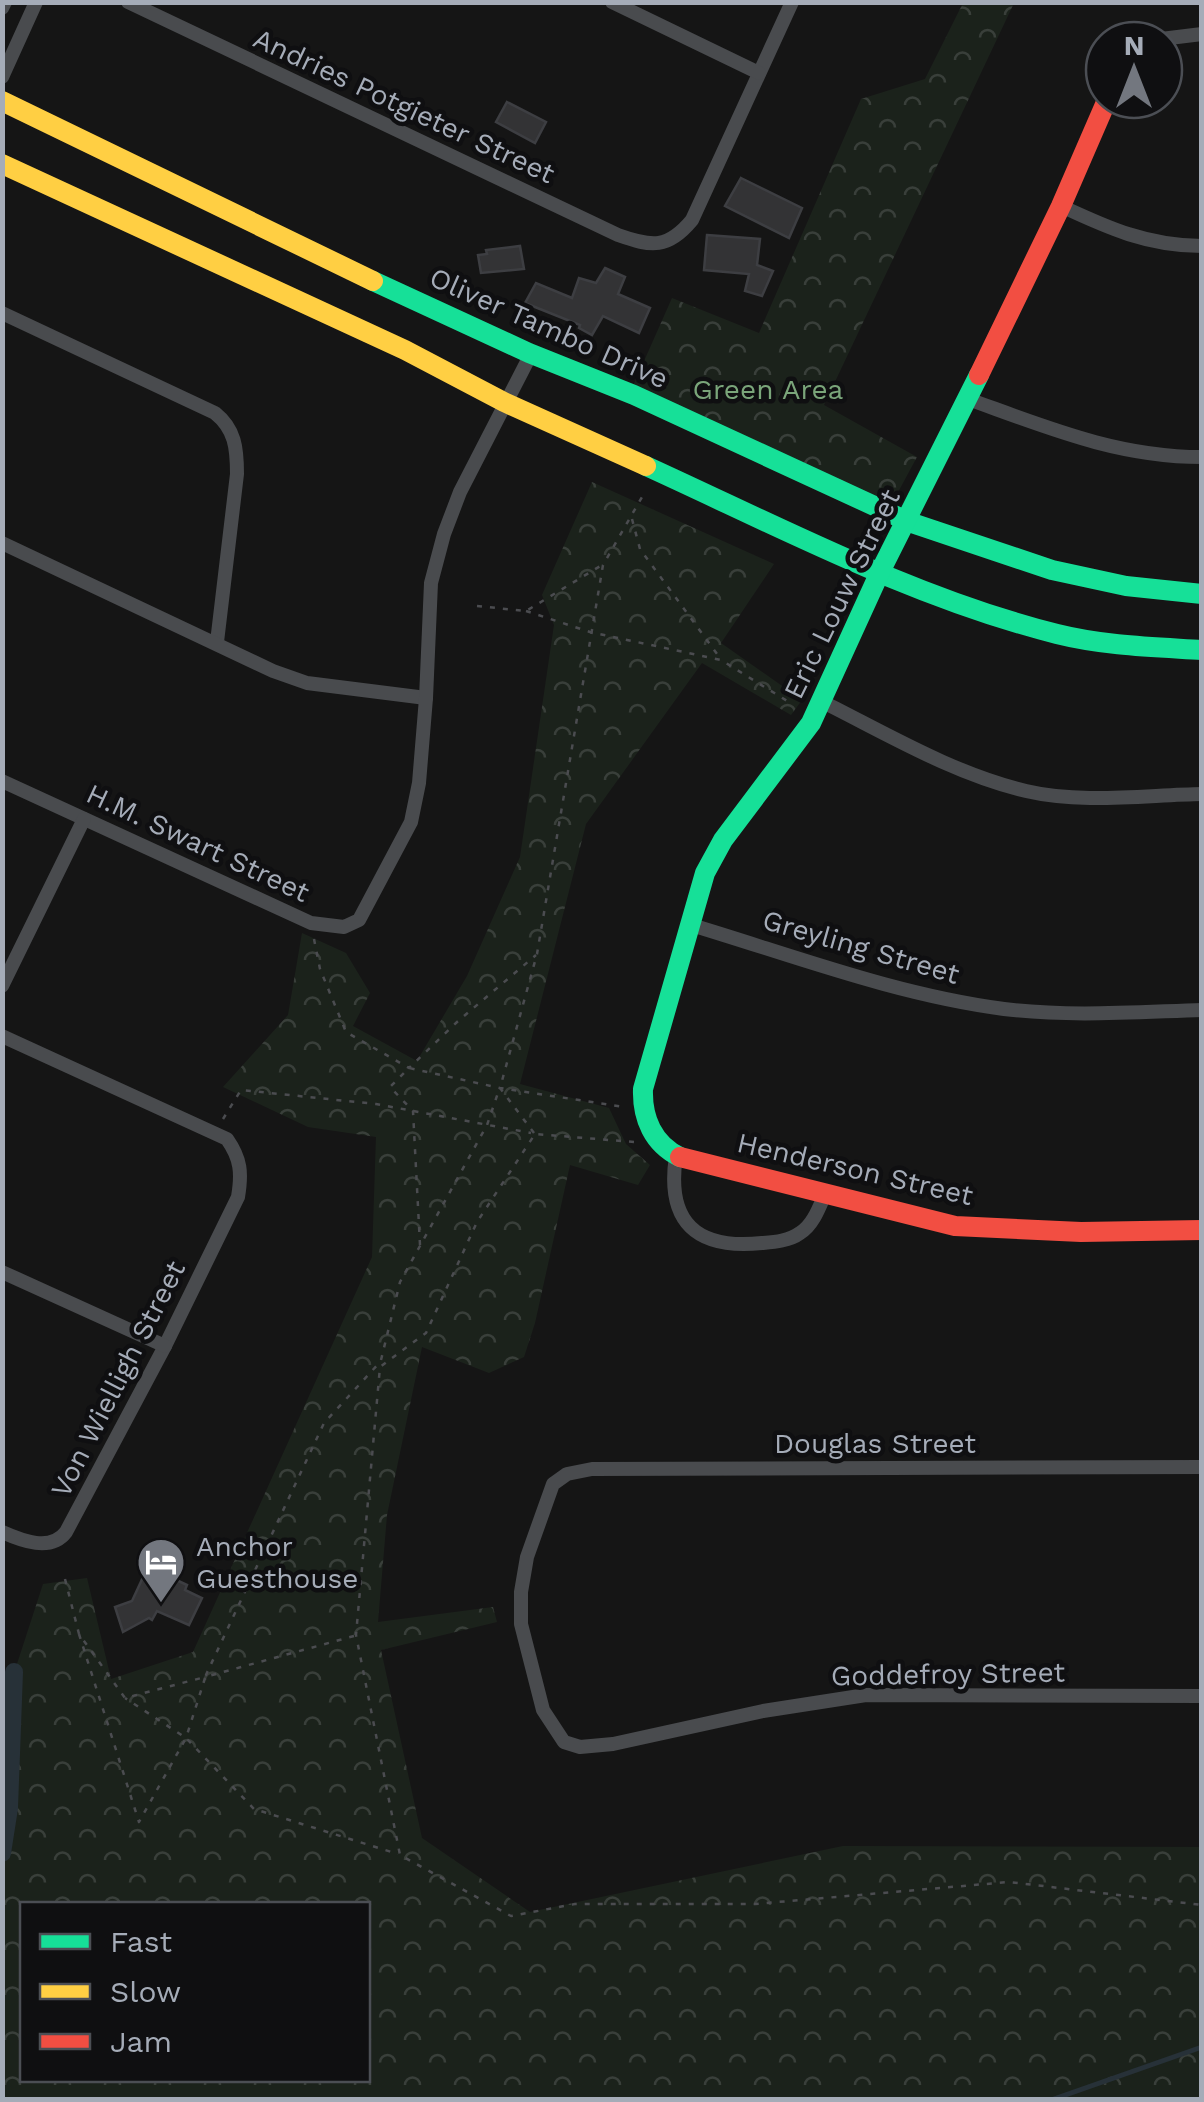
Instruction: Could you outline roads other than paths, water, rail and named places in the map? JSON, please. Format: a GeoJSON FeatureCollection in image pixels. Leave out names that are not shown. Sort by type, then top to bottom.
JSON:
{"type":"FeatureCollection","features":[{"type":"Feature","properties":{"kind":"street"},"geometry":{"type":"LineString","coordinates":[[2,77],[36,2]]}},
{"type":"Feature","properties":{"kind":"street","name":"Andries Potgieter Street"},"geometry":{"type":"LineString","coordinates":[[128,2],[641,243],[661,244],[678,237],[692,220],[758,73]]}},
{"type":"Feature","properties":{"kind":"street"},"geometry":{"type":"LineString","coordinates":[[612,2],[758,73],[792,2]]}},
{"type":"Feature","properties":{"kind":"street","name":"Oliver Tambo Drive"},"geometry":{"type":"LineString","coordinates":[[2,102],[531,354],[630,393],[906,522],[1014,562],[1114,585],[1202,594]]}},
{"type":"Feature","properties":{"kind":"street","name":"Eric Louw Street"},"geometry":{"type":"LineString","coordinates":[[668,1150],[648,1130],[641,1109],[642,1089],[705,874],[722,840],[823,702],[880,572],[968,399],[1098,120]]}},
{"type":"Feature","properties":{"kind":"street"},"geometry":{"type":"LineString","coordinates":[[2,164],[404,350],[504,402],[880,572],[1000,618],[1061,635],[1126,646],[1202,650]]}},
{"type":"Feature","properties":{"kind":"street"},"geometry":{"type":"LineString","coordinates":[[1061,206],[1132,238],[1171,246],[1202,246]]}},
{"type":"Feature","properties":{"kind":"street"},"geometry":{"type":"LineString","coordinates":[[2,313],[214,412],[231,430],[238,450],[238,474],[216,642]]}},
{"type":"Feature","properties":{"kind":"street"},"geometry":{"type":"LineString","coordinates":[[2,542],[273,671],[307,683],[426,698],[435,567],[460,492],[531,354]]}},
{"type":"Feature","properties":{"kind":"street"},"geometry":{"type":"LineString","coordinates":[[968,399],[1100,446],[1166,457],[1202,457]]}},
{"type":"Feature","properties":{"kind":"street","name":"H.M. Swart Street"},"geometry":{"type":"LineString","coordinates":[[2,781],[312,923],[344,927],[359,920],[368,906],[411,822],[419,783],[426,698]]}},
{"type":"Feature","properties":{"kind":"street"},"geometry":{"type":"LineString","coordinates":[[823,702],[978,776],[1028,792],[1078,796],[1202,794]]}},
{"type":"Feature","properties":{"kind":"street"},"geometry":{"type":"LineString","coordinates":[[2,986],[84,819]]}},
{"type":"Feature","properties":{"kind":"street","name":"Greyling Street"},"geometry":{"type":"LineString","coordinates":[[688,924],[925,995],[1004,1009],[1074,1014],[1202,1010]]}},
{"type":"Feature","properties":{"kind":"street","name":"Von Wielligh Street"},"geometry":{"type":"LineString","coordinates":[[2,1036],[227,1139],[239,1157],[242,1174],[238,1196],[165,1346],[66,1532],[52,1543],[8,1535]]}},
{"type":"Feature","properties":{"kind":"street"},"geometry":{"type":"LineString","coordinates":[[668,1150],[682,1215],[691,1230],[717,1242],[750,1244],[780,1241],[799,1234],[810,1223],[825,1194]]}},
{"type":"Feature","properties":{"kind":"street","name":"Henderson Street"},"geometry":{"type":"LineString","coordinates":[[668,1150],[955,1226],[1081,1232],[1202,1230]]}},
{"type":"Feature","properties":{"kind":"street"},"geometry":{"type":"LineString","coordinates":[[2,1272],[165,1346]]}},
{"type":"Feature","properties":{"kind":"street","name":"Douglas Street"},"geometry":{"type":"LineString","coordinates":[[580,1747],[564,1742],[543,1710],[521,1624],[521,1592],[528,1557],[553,1484],[568,1474],[592,1469],[1202,1467]]}},
{"type":"Feature","properties":{"kind":"street","name":"Goddefroy Street"},"geometry":{"type":"LineString","coordinates":[[580,1747],[866,1695],[1202,1696]]}},
{"type":"Feature","properties":{"kind":"waterway"},"geometry":{"type":"LineString","coordinates":[[2,1853],[9,1808],[14,1672]]}},
{"type":"Feature","properties":{"kind":"waterway"},"geometry":{"type":"LineString","coordinates":[[1051,2100],[1202,2047]]}},
{"type":"Feature","properties":{"kind":"place","name":"Anchor Guesthouse"},"geometry":{"type":"Point","coordinates":[161,1604]}},
{"type":"Feature","properties":{"kind":"park label","name":"Green Area"},"geometry":{"type":"Point","coordinates":[768,389]}}]}
